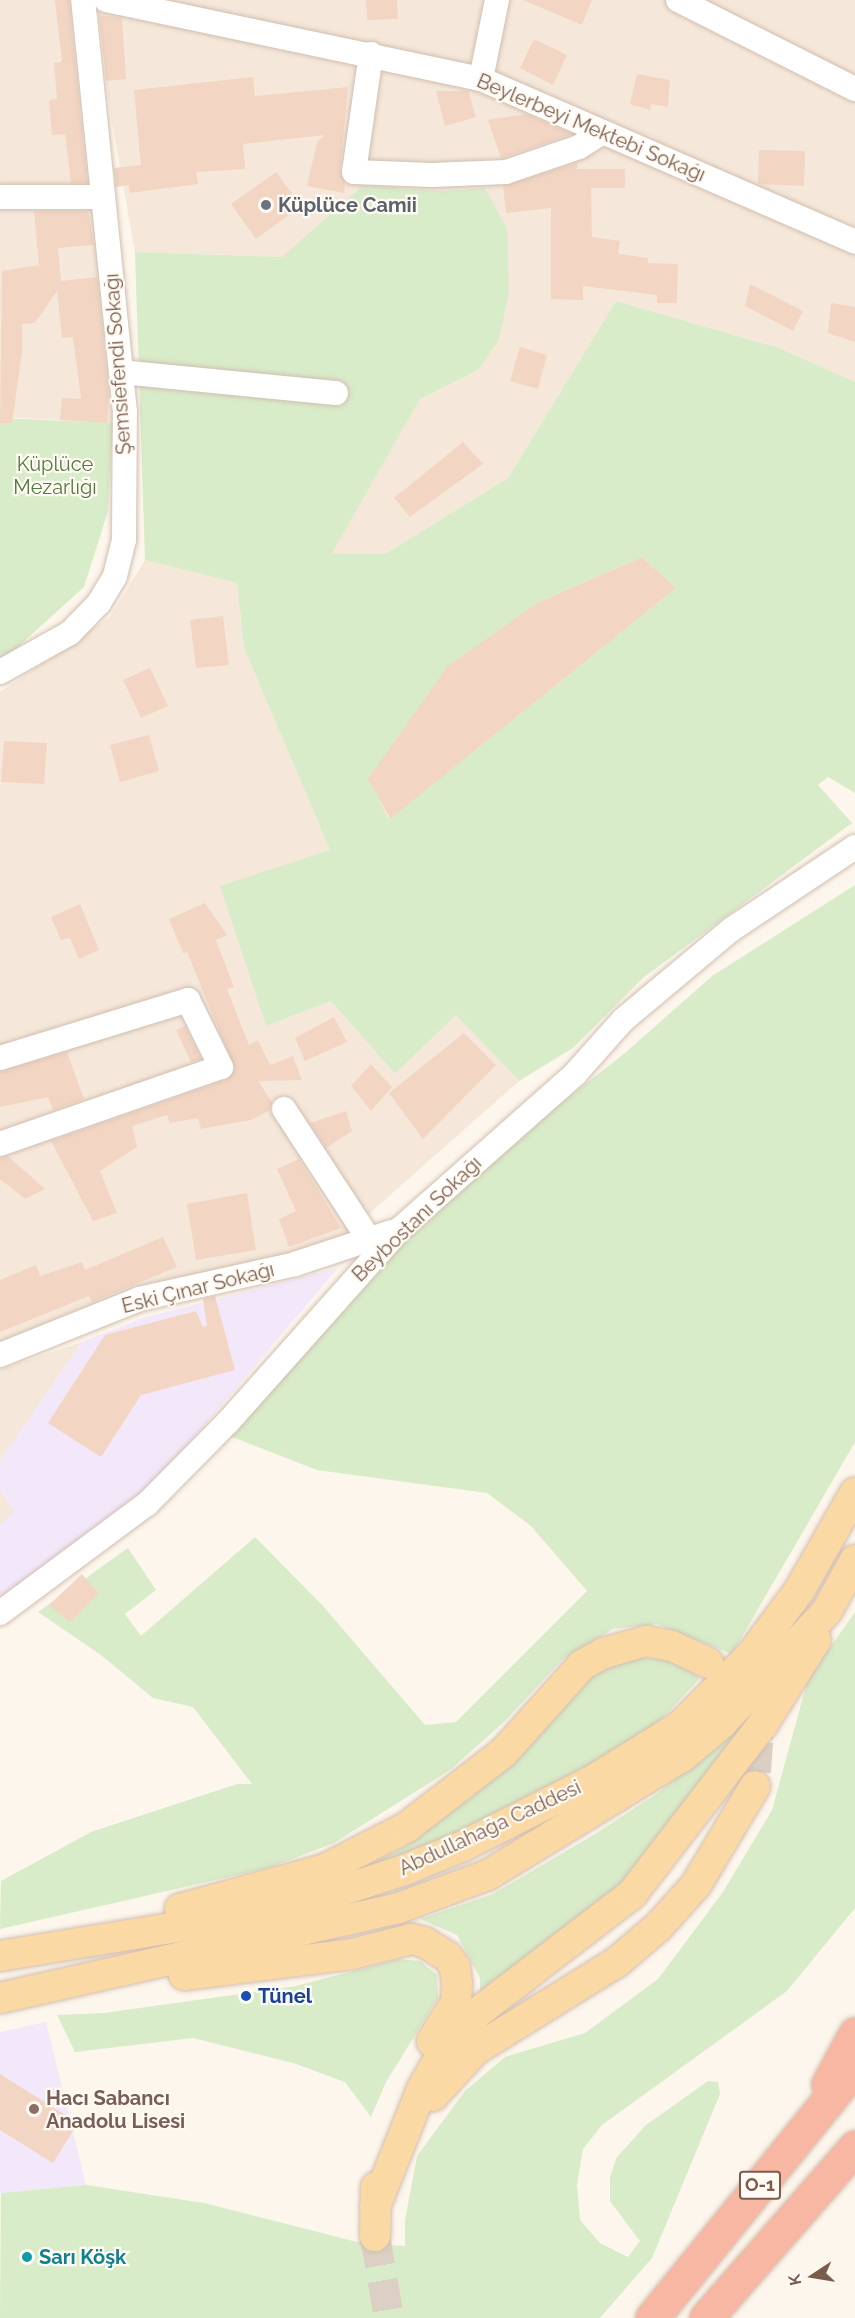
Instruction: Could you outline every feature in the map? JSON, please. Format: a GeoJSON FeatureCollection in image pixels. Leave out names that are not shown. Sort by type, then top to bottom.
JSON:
{"type":"FeatureCollection","features":[{"type":"Feature","properties":{"kind":"highway"},"geometry":{"type":"LineString","coordinates":[[809,2121],[855,2034]]}},
{"type":"Feature","properties":{"kind":"highway","name":"O-1"},"geometry":{"type":"LineString","coordinates":[[652,2318],[809,2121],[855,2067]]}},
{"type":"Feature","properties":{"kind":"highway","name":"O-1"},"geometry":{"type":"LineString","coordinates":[[706,2318],[855,2147]]}},
{"type":"Feature","properties":{"kind":"main road","name":"Abdullahağa Caddesi"},"geometry":{"type":"LineString","coordinates":[[0,1956],[287,1906],[404,1870],[515,1821],[650,1748],[680,1726],[751,1655],[799,1591],[855,1493]]}},
{"type":"Feature","properties":{"kind":"main road","name":"Abdullahağa Caddesi"},"geometry":{"type":"LineString","coordinates":[[20,1994],[396,1909],[488,1875],[683,1756],[721,1724],[827,1611],[855,1560]]}},
{"type":"Feature","properties":{"kind":"main road"},"geometry":{"type":"LineString","coordinates":[[20,1994],[44,1996],[352,1954],[411,1939],[436,1948],[455,1967],[456,2002],[417,2062],[383,2136],[378,2154],[375,2222],[402,2137],[443,2052],[477,2013],[632,1894],[669,1851],[763,1724],[811,1651],[827,1611]]}},
{"type":"Feature","properties":{"kind":"main road"},"geometry":{"type":"LineString","coordinates":[[104,1938],[171,1911],[325,1869],[407,1827],[504,1752],[582,1665],[604,1653],[646,1641],[672,1646],[708,1663]]}},
{"type":"Feature","properties":{"kind":"main road"},"geometry":{"type":"LineString","coordinates":[[402,2137],[447,2079],[475,2050],[608,1968],[658,1927],[696,1885],[755,1786]]}},
{"type":"Feature","properties":{"kind":"street","name":"Şemsiefendi Sokağı"},"geometry":{"type":"LineString","coordinates":[[0,672],[70,633],[99,603],[115,576],[124,540],[125,412],[83,0]]}},
{"type":"Feature","properties":{"kind":"street","name":"Beylerbeyi Mektebi Sokağı"},"geometry":{"type":"LineString","coordinates":[[106,0],[481,79],[855,242]]}},
{"type":"Feature","properties":{"kind":"street"},"geometry":{"type":"LineString","coordinates":[[481,79],[497,0]]}},
{"type":"Feature","properties":{"kind":"street"},"geometry":{"type":"LineString","coordinates":[[678,0],[855,89]]}},
{"type":"Feature","properties":{"kind":"street"},"geometry":{"type":"LineString","coordinates":[[371,54],[354,172],[432,175],[506,172],[579,147],[603,132]]}},
{"type":"Feature","properties":{"kind":"street"},"geometry":{"type":"LineString","coordinates":[[0,197],[103,197]]}},
{"type":"Feature","properties":{"kind":"street"},"geometry":{"type":"LineString","coordinates":[[121,372],[336,393]]}},
{"type":"Feature","properties":{"kind":"street","name":"Beybostanı Sokağı"},"geometry":{"type":"LineString","coordinates":[[0,1613],[147,1504],[228,1422],[400,1229],[575,1074],[622,1020],[732,928],[855,847]]}},
{"type":"Feature","properties":{"kind":"street"},"geometry":{"type":"LineString","coordinates":[[0,1058],[188,1000],[220,1067],[0,1144]]}},
{"type":"Feature","properties":{"kind":"street"},"geometry":{"type":"LineString","coordinates":[[284,1109],[370,1241]]}},
{"type":"Feature","properties":{"kind":"street","name":"Eski Çınar Sokağı"},"geometry":{"type":"LineString","coordinates":[[0,1355],[139,1299],[295,1264],[370,1241],[400,1229]]}},
{"type":"Feature","properties":{"kind":"shaded area"},"geometry":{"type":"Polygon","coordinates":[[[0,0],[76,0],[113,423],[0,417],[0,0]]]}},
{"type":"Feature","properties":{"kind":"shaded area"},"geometry":{"type":"Polygon","coordinates":[[[98,0],[855,0],[855,382],[779,348],[616,301],[508,478],[385,554],[331,553],[420,399],[478,370],[485,188],[440,191],[363,185],[282,257],[135,252],[109,105],[98,0]]]}},
{"type":"Feature","properties":{"kind":"shaded area"},"geometry":{"type":"Polygon","coordinates":[[[145,560],[237,583],[244,648],[330,850],[266,1026],[331,1001],[395,1074],[456,1015],[519,1081],[344,1236],[67,1319],[0,1346],[0,692],[110,617],[145,560]]]}},
{"type":"Feature","properties":{"kind":"shaded area"},"geometry":{"type":"Polygon","coordinates":[[[338,1268],[146,1494],[0,1598],[0,1526],[14,1511],[0,1490],[0,1461],[82,1342],[143,1318],[338,1268]]]}},
{"type":"Feature","properties":{"kind":"shaded area"},"geometry":{"type":"Polygon","coordinates":[[[82,1342],[0,1461],[0,1369],[82,1342]]]}},
{"type":"Feature","properties":{"kind":"shaded area"},"geometry":{"type":"Polygon","coordinates":[[[0,1490],[14,1511],[0,1528],[0,1490]]]}},
{"type":"Feature","properties":{"kind":"shaded area","name":"Hacı Sabancı Anadolu Lisesi"},"geometry":{"type":"Polygon","coordinates":[[[46,2022],[86,2185],[0,2193],[0,2032],[46,2022]]]}},
{"type":"Feature","properties":{"kind":"green space"},"geometry":{"type":"Polygon","coordinates":[[[363,185],[440,191],[485,188],[507,229],[509,292],[499,340],[478,370],[420,399],[332,553],[385,554],[508,478],[616,301],[779,348],[855,382],[855,793],[828,777],[818,785],[852,823],[644,977],[573,1048],[519,1081],[456,1015],[395,1074],[331,1001],[266,1026],[220,886],[330,850],[244,648],[237,583],[145,560],[135,252],[282,257],[363,185]],[[642,557],[539,602],[369,779],[389,819],[676,588],[642,557]]]}},
{"type":"Feature","properties":{"kind":"green space","name":"Küplüce Mezarlığı"},"geometry":{"type":"Polygon","coordinates":[[[0,418],[113,423],[108,511],[84,587],[0,663],[0,418]]]}},
{"type":"Feature","properties":{"kind":"green space"},"geometry":{"type":"Polygon","coordinates":[[[855,885],[855,1442],[732,1654],[657,1624],[613,1629],[562,1660],[505,1721],[450,1770],[334,1843],[268,1868],[0,1929],[1,1881],[91,1832],[237,1784],[252,1784],[193,1707],[153,1698],[101,1655],[38,1612],[128,1548],[156,1590],[125,1614],[141,1636],[255,1537],[323,1606],[425,1725],[456,1722],[587,1591],[531,1526],[487,1493],[317,1470],[230,1436],[441,1197],[625,1053],[712,976],[855,885]]]}},
{"type":"Feature","properties":{"kind":"green space"},"geometry":{"type":"Polygon","coordinates":[[[855,1612],[855,1908],[787,1991],[602,2125],[583,2149],[577,2184],[580,2220],[600,2243],[628,2257],[640,2241],[610,2201],[610,2177],[617,2157],[646,2125],[708,2081],[718,2082],[720,2094],[652,2258],[600,2318],[0,2318],[1,2193],[86,2185],[204,2203],[357,2242],[405,2246],[405,2220],[417,2156],[465,2091],[505,2057],[585,2033],[658,1979],[723,1892],[772,1810],[808,1679],[855,1612]]]}},
{"type":"Feature","properties":{"kind":"green space"},"geometry":{"type":"Polygon","coordinates":[[[642,1658],[675,1661],[700,1678],[660,1721],[531,1805],[324,1887],[401,1849],[473,1796],[511,1761],[586,1675],[611,1662],[642,1658]]]}},
{"type":"Feature","properties":{"kind":"green space"},"geometry":{"type":"Polygon","coordinates":[[[755,1711],[639,1873],[480,2002],[480,1978],[457,1935],[420,1919],[493,1894],[595,1834],[658,1793],[755,1711]]]}},
{"type":"Feature","properties":{"kind":"green space"},"geometry":{"type":"Polygon","coordinates":[[[399,1959],[420,1961],[437,1975],[438,1998],[386,2082],[371,2117],[345,2082],[293,2063],[193,2038],[75,2052],[57,2015],[104,2013],[296,1986],[399,1959]]]}},
{"type":"Feature","properties":{"kind":"building"},"geometry":{"type":"Polygon","coordinates":[[[55,0],[69,0],[87,183],[71,183],[65,134],[52,135],[49,100],[57,99],[54,63],[62,62],[55,0]]]}},
{"type":"Feature","properties":{"kind":"building"},"geometry":{"type":"Polygon","coordinates":[[[366,0],[397,0],[398,19],[367,20],[366,0]]]}},
{"type":"Feature","properties":{"kind":"building"},"geometry":{"type":"Polygon","coordinates":[[[523,0],[592,0],[582,25],[523,0]]]}},
{"type":"Feature","properties":{"kind":"building"},"geometry":{"type":"Polygon","coordinates":[[[99,15],[122,18],[126,79],[106,81],[99,15]]]}},
{"type":"Feature","properties":{"kind":"building"},"geometry":{"type":"Polygon","coordinates":[[[534,39],[567,55],[553,85],[520,68],[534,39]]]}},
{"type":"Feature","properties":{"kind":"building"},"geometry":{"type":"Polygon","coordinates":[[[637,74],[670,80],[668,107],[651,104],[650,110],[630,104],[637,74]]]}},
{"type":"Feature","properties":{"kind":"building"},"geometry":{"type":"Polygon","coordinates":[[[253,77],[255,96],[348,87],[340,170],[345,183],[344,193],[307,186],[317,142],[325,135],[243,144],[245,169],[196,172],[198,184],[130,193],[129,185],[116,187],[114,168],[141,165],[134,90],[253,77]]]}},
{"type":"Feature","properties":{"kind":"building"},"geometry":{"type":"Polygon","coordinates":[[[436,91],[468,91],[476,117],[445,126],[436,91]]]}},
{"type":"Feature","properties":{"kind":"building"},"geometry":{"type":"Polygon","coordinates":[[[526,114],[572,134],[501,158],[488,120],[526,114]]]}},
{"type":"Feature","properties":{"kind":"building"},"geometry":{"type":"Polygon","coordinates":[[[759,150],[805,151],[804,186],[758,184],[759,150]]]}},
{"type":"Feature","properties":{"kind":"building"},"geometry":{"type":"Polygon","coordinates":[[[577,163],[577,169],[625,169],[625,188],[591,188],[592,237],[620,241],[618,254],[648,258],[648,263],[678,264],[677,303],[657,303],[657,295],[583,286],[583,300],[551,299],[551,208],[506,213],[503,186],[577,163]]]}},
{"type":"Feature","properties":{"kind":"building","name":"Küplüce Camii"},"geometry":{"type":"Polygon","coordinates":[[[276,172],[301,206],[256,239],[231,204],[276,172]]]}},
{"type":"Feature","properties":{"kind":"building"},"geometry":{"type":"Polygon","coordinates":[[[34,211],[88,211],[94,245],[58,248],[61,281],[97,277],[109,397],[107,423],[60,420],[62,398],[81,399],[73,337],[62,338],[57,291],[35,323],[22,324],[22,353],[12,423],[0,423],[2,271],[39,265],[34,211]]]}},
{"type":"Feature","properties":{"kind":"building"},"geometry":{"type":"Polygon","coordinates":[[[750,284],[803,311],[793,331],[745,306],[750,284]]]}},
{"type":"Feature","properties":{"kind":"building"},"geometry":{"type":"Polygon","coordinates":[[[831,303],[855,307],[855,342],[828,333],[831,303]]]}},
{"type":"Feature","properties":{"kind":"building"},"geometry":{"type":"Polygon","coordinates":[[[520,347],[547,355],[538,389],[510,381],[520,347]]]}},
{"type":"Feature","properties":{"kind":"building"},"geometry":{"type":"Polygon","coordinates":[[[463,442],[483,464],[410,517],[394,498],[463,442]]]}},
{"type":"Feature","properties":{"kind":"building"},"geometry":{"type":"Polygon","coordinates":[[[642,557],[676,588],[390,819],[368,779],[448,666],[539,602],[642,557]]]}},
{"type":"Feature","properties":{"kind":"building"},"geometry":{"type":"Polygon","coordinates":[[[223,616],[229,665],[196,668],[190,620],[223,616]]]}},
{"type":"Feature","properties":{"kind":"building"},"geometry":{"type":"Polygon","coordinates":[[[150,668],[168,706],[141,718],[123,680],[150,668]]]}},
{"type":"Feature","properties":{"kind":"building"},"geometry":{"type":"Polygon","coordinates":[[[149,735],[159,771],[120,782],[110,745],[149,735]]]}},
{"type":"Feature","properties":{"kind":"building"},"geometry":{"type":"Polygon","coordinates":[[[4,741],[47,743],[44,784],[1,782],[4,741]]]}},
{"type":"Feature","properties":{"kind":"building"},"geometry":{"type":"Polygon","coordinates":[[[205,903],[227,935],[216,940],[234,987],[227,989],[249,1045],[258,1040],[270,1065],[293,1056],[302,1080],[258,1081],[272,1102],[270,1110],[251,1120],[201,1129],[198,1118],[170,1123],[167,1115],[132,1126],[137,1147],[100,1171],[117,1213],[93,1221],[51,1141],[226,1080],[235,1069],[187,952],[183,953],[169,919],[205,903]]]}},
{"type":"Feature","properties":{"kind":"building"},"geometry":{"type":"Polygon","coordinates":[[[80,904],[99,950],[79,959],[70,938],[61,940],[51,917],[80,904]]]}},
{"type":"Feature","properties":{"kind":"building"},"geometry":{"type":"Polygon","coordinates":[[[334,1017],[347,1042],[305,1061],[295,1038],[334,1017]]]}},
{"type":"Feature","properties":{"kind":"building"},"geometry":{"type":"Polygon","coordinates":[[[185,1026],[201,1059],[191,1062],[176,1030],[185,1026]]]}},
{"type":"Feature","properties":{"kind":"building"},"geometry":{"type":"Polygon","coordinates":[[[464,1033],[496,1065],[423,1139],[389,1093],[464,1033]]]}},
{"type":"Feature","properties":{"kind":"building"},"geometry":{"type":"Polygon","coordinates":[[[67,1052],[84,1099],[53,1110],[48,1097],[0,1107],[0,1072],[67,1052]]]}},
{"type":"Feature","properties":{"kind":"building"},"geometry":{"type":"Polygon","coordinates":[[[371,1064],[392,1087],[371,1111],[351,1086],[371,1064]]]}},
{"type":"Feature","properties":{"kind":"building"},"geometry":{"type":"Polygon","coordinates":[[[346,1111],[352,1131],[326,1148],[310,1123],[346,1111]]]}},
{"type":"Feature","properties":{"kind":"building"},"geometry":{"type":"Polygon","coordinates":[[[8,1156],[45,1189],[25,1199],[0,1179],[0,1158],[8,1156]]]}},
{"type":"Feature","properties":{"kind":"building"},"geometry":{"type":"Polygon","coordinates":[[[299,1159],[341,1228],[289,1247],[279,1219],[296,1211],[277,1169],[299,1159]]]}},
{"type":"Feature","properties":{"kind":"building"},"geometry":{"type":"Polygon","coordinates":[[[247,1193],[256,1250],[196,1260],[187,1204],[247,1193]]]}},
{"type":"Feature","properties":{"kind":"building"},"geometry":{"type":"Polygon","coordinates":[[[163,1237],[177,1267],[92,1302],[89,1296],[0,1332],[0,1280],[36,1265],[40,1276],[82,1262],[85,1270],[163,1237]]]}},
{"type":"Feature","properties":{"kind":"building"},"geometry":{"type":"Polygon","coordinates":[[[215,1296],[235,1370],[141,1395],[101,1457],[48,1423],[105,1335],[196,1311],[203,1327],[207,1326],[203,1299],[215,1296]]]}},
{"type":"Feature","properties":{"kind":"building"},"geometry":{"type":"Polygon","coordinates":[[[82,1574],[99,1593],[70,1622],[49,1605],[82,1574]]]}},
{"type":"Feature","properties":{"kind":"building","name":"Hacı Sabancı Anadolu Lisesi"},"geometry":{"type":"Polygon","coordinates":[[[0,2074],[78,2123],[53,2163],[0,2130],[0,2074]]]}},
{"type":"Feature","properties":{"kind":"tunnel"},"geometry":{"type":"LineString","coordinates":[[752,1715],[758,1742],[755,1786]]}},
{"type":"Feature","properties":{"kind":"tunnel"},"geometry":{"type":"LineString","coordinates":[[375,2236],[389,2318]]}},
{"type":"Feature","properties":{"kind":"place","name":"Küplüce Camii"},"geometry":{"type":"Point","coordinates":[266,205]}},
{"type":"Feature","properties":{"kind":"place","name":"Tünel"},"geometry":{"type":"Point","coordinates":[246,1996]}},
{"type":"Feature","properties":{"kind":"place","name":"Hacı Sabancı Anadolu Lisesi"},"geometry":{"type":"Point","coordinates":[34,2109]}},
{"type":"Feature","properties":{"kind":"place","name":"Sarı Köşk"},"geometry":{"type":"Point","coordinates":[27,2257]}}]}
